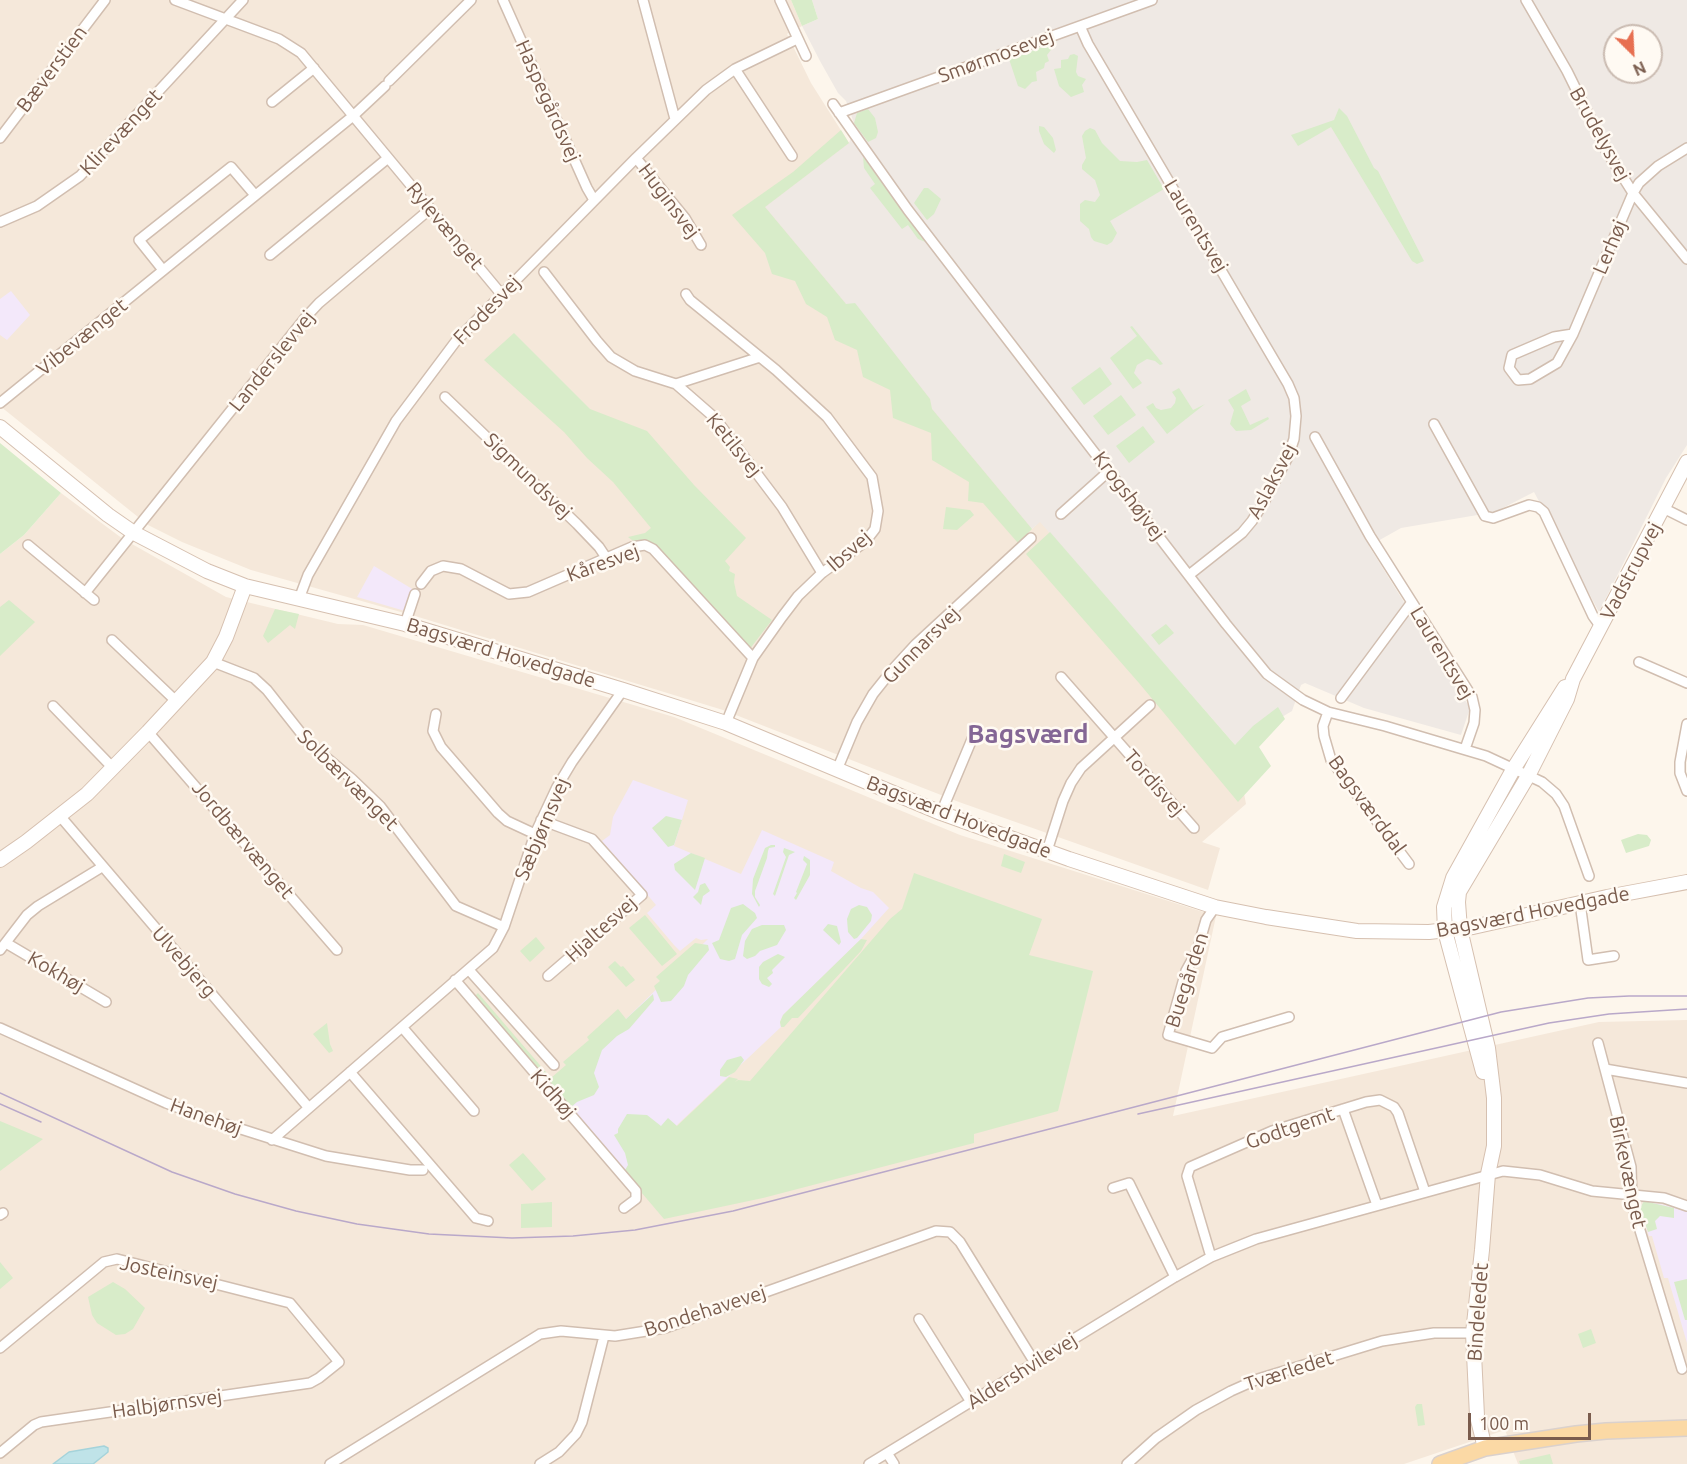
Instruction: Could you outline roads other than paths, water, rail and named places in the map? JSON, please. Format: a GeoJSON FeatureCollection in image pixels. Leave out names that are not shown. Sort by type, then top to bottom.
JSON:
{"type":"FeatureCollection","features":[{"type":"Feature","properties":{"kind":"main road"},"geometry":{"type":"LineString","coordinates":[[1440,1464],[1485,1448],[1586,1433],[1687,1428]]}},
{"type":"Feature","properties":{"kind":"street","name":"Bæverstien"},"geometry":{"type":"LineString","coordinates":[[0,138],[105,0]]}},
{"type":"Feature","properties":{"kind":"street","name":"Rylevænget"},"geometry":{"type":"LineString","coordinates":[[175,0],[291,45],[301,53],[502,295]]}},
{"type":"Feature","properties":{"kind":"street","name":"Klirevænget"},"geometry":{"type":"LineString","coordinates":[[0,222],[37,206],[80,176],[243,0]]}},
{"type":"Feature","properties":{"kind":"street","name":"Vibevænget"},"geometry":{"type":"LineString","coordinates":[[0,403],[353,116],[471,0]]}},
{"type":"Feature","properties":{"kind":"street","name":"Haspegårdsvej"},"geometry":{"type":"LineString","coordinates":[[503,0],[594,200]]}},
{"type":"Feature","properties":{"kind":"street"},"geometry":{"type":"LineString","coordinates":[[643,0],[675,119]]}},
{"type":"Feature","properties":{"kind":"street"},"geometry":{"type":"LineString","coordinates":[[780,0],[806,56]]}},
{"type":"Feature","properties":{"kind":"street","name":"Smørmosevej"},"geometry":{"type":"LineString","coordinates":[[839,113],[1152,0]]}},
{"type":"Feature","properties":{"kind":"street","name":"Brudelysvej"},"geometry":{"type":"LineString","coordinates":[[1526,0],[1567,71],[1606,150],[1633,193],[1687,259]]}},
{"type":"Feature","properties":{"kind":"street","name":"Laurentsvej"},"geometry":{"type":"LineString","coordinates":[[1080,26],[1088,44],[1288,384],[1294,398],[1296,431]]}},
{"type":"Feature","properties":{"kind":"street","name":"Frodesvej"},"geometry":{"type":"LineString","coordinates":[[299,599],[308,575],[396,421],[456,341],[706,90],[735,69],[797,39]]}},
{"type":"Feature","properties":{"kind":"street"},"geometry":{"type":"LineString","coordinates":[[272,102],[314,68]]}},
{"type":"Feature","properties":{"kind":"street"},"geometry":{"type":"LineString","coordinates":[[735,69],[792,156]]}},
{"type":"Feature","properties":{"kind":"street","name":"Krogshøjvej"},"geometry":{"type":"LineString","coordinates":[[833,104],[914,217],[1226,624],[1268,674],[1303,700],[1328,712],[1465,749],[1514,768]]}},
{"type":"Feature","properties":{"kind":"street","name":"Lerhøj"},"geometry":{"type":"LineString","coordinates":[[1573,334],[1554,337],[1512,354],[1509,368],[1518,380],[1530,379],[1557,363],[1573,334],[1633,193],[1647,173],[1687,148]]}},
{"type":"Feature","properties":{"kind":"street"},"geometry":{"type":"LineString","coordinates":[[270,255],[388,158]]}},
{"type":"Feature","properties":{"kind":"street","name":"Huginsvej"},"geometry":{"type":"LineString","coordinates":[[636,158],[685,218],[701,244]]}},
{"type":"Feature","properties":{"kind":"street"},"geometry":{"type":"LineString","coordinates":[[163,270],[139,240],[231,167],[255,195]]}},
{"type":"Feature","properties":{"kind":"street","name":"Landerslevvej"},"geometry":{"type":"LineString","coordinates":[[85,593],[305,318],[319,303],[430,209]]}},
{"type":"Feature","properties":{"kind":"street","name":"Ketilsvej"},"geometry":{"type":"LineString","coordinates":[[544,272],[611,357],[635,370],[676,384],[715,418],[782,507],[822,573]]}},
{"type":"Feature","properties":{"kind":"street","name":"Ibsvej"},"geometry":{"type":"LineString","coordinates":[[686,294],[716,323],[760,357],[827,417],[872,477],[878,511],[875,529],[858,548],[822,573],[798,596],[753,658],[726,723]]}},
{"type":"Feature","properties":{"kind":"street"},"geometry":{"type":"LineString","coordinates":[[676,384],[760,357]]}},
{"type":"Feature","properties":{"kind":"street","name":"Sigmundsvej"},"geometry":{"type":"LineString","coordinates":[[445,397],[577,524],[607,559]]}},
{"type":"Feature","properties":{"kind":"street"},"geometry":{"type":"LineString","coordinates":[[1434,424],[1485,516],[1493,518],[1529,505],[1538,507],[1544,512],[1593,615],[1601,627]]}},
{"type":"Feature","properties":{"kind":"street","name":"Bagsværd Hovedgade"},"geometry":{"type":"LineString","coordinates":[[0,427],[108,515],[134,533],[207,571],[245,586],[405,624],[726,723],[941,813],[1215,907],[1357,931],[1407,933],[1460,929],[1580,903],[1686,886]]}},
{"type":"Feature","properties":{"kind":"street","name":"Aslaksvej"},"geometry":{"type":"LineString","coordinates":[[1189,575],[1231,542],[1252,521],[1288,457],[1296,431]]}},
{"type":"Feature","properties":{"kind":"street","name":"Laurentsvej"},"geometry":{"type":"LineString","coordinates":[[1315,437],[1370,536],[1472,697],[1475,710],[1474,723],[1465,749]]}},
{"type":"Feature","properties":{"kind":"street","name":"Vadstrupvej"},"geometry":{"type":"LineString","coordinates":[[1460,929],[1459,892],[1528,776],[1567,699],[1573,679],[1687,462]]}},
{"type":"Feature","properties":{"kind":"street"},"geometry":{"type":"LineString","coordinates":[[1061,514],[1110,471]]}},
{"type":"Feature","properties":{"kind":"street"},"geometry":{"type":"LineString","coordinates":[[1663,508],[1687,520]]}},
{"type":"Feature","properties":{"kind":"street","name":"Gunnarsvej"},"geometry":{"type":"LineString","coordinates":[[837,770],[857,723],[873,694],[893,669],[915,645],[1031,538]]}},
{"type":"Feature","properties":{"kind":"street"},"geometry":{"type":"LineString","coordinates":[[28,545],[94,600]]}},
{"type":"Feature","properties":{"kind":"street","name":"Kåresvej"},"geometry":{"type":"LineString","coordinates":[[421,584],[431,571],[443,566],[461,569],[509,594],[528,592],[632,547],[645,545],[653,549],[753,658]]}},
{"type":"Feature","properties":{"kind":"street"},"geometry":{"type":"LineString","coordinates":[[0,860],[60,816],[113,768],[213,662],[226,637],[245,586]]}},
{"type":"Feature","properties":{"kind":"street"},"geometry":{"type":"LineString","coordinates":[[405,624],[415,594]]}},
{"type":"Feature","properties":{"kind":"street"},"geometry":{"type":"LineString","coordinates":[[1341,698],[1412,602]]}},
{"type":"Feature","properties":{"kind":"street"},"geometry":{"type":"LineString","coordinates":[[112,640],[177,702]]}},
{"type":"Feature","properties":{"kind":"street","name":"Solbærvænget"},"geometry":{"type":"LineString","coordinates":[[213,662],[254,678],[267,690],[308,742],[380,806],[456,906],[504,927]]}},
{"type":"Feature","properties":{"kind":"street"},"geometry":{"type":"LineString","coordinates":[[1640,662],[1687,683]]}},
{"type":"Feature","properties":{"kind":"street","name":"Tordisvej"},"geometry":{"type":"LineString","coordinates":[[1060,677],[1194,828]]}},
{"type":"Feature","properties":{"kind":"street","name":"Vadstrupvej"},"geometry":{"type":"LineString","coordinates":[[1445,931],[1444,907],[1454,878],[1514,768],[1561,692],[1573,679]]}},
{"type":"Feature","properties":{"kind":"street","name":"Sæbjørnsvej"},"geometry":{"type":"LineString","coordinates":[[272,1140],[493,948],[504,927],[541,820],[572,762],[623,690]]}},
{"type":"Feature","properties":{"kind":"street","name":"Tordisvej"},"geometry":{"type":"LineString","coordinates":[[1047,851],[1063,801],[1081,768],[1150,705]]}},
{"type":"Feature","properties":{"kind":"street"},"geometry":{"type":"LineString","coordinates":[[53,706],[113,768]]}},
{"type":"Feature","properties":{"kind":"street","name":"Bagsværddal"},"geometry":{"type":"LineString","coordinates":[[1328,712],[1323,726],[1331,760],[1410,864]]}},
{"type":"Feature","properties":{"kind":"street"},"geometry":{"type":"LineString","coordinates":[[436,714],[433,731],[441,747],[498,813],[517,827],[536,834]]}},
{"type":"Feature","properties":{"kind":"street"},"geometry":{"type":"LineString","coordinates":[[1687,724],[1680,773],[1687,791]]}},
{"type":"Feature","properties":{"kind":"street","name":"Jordbærvænget"},"geometry":{"type":"LineString","coordinates":[[148,732],[337,950]]}},
{"type":"Feature","properties":{"kind":"street"},"geometry":{"type":"LineString","coordinates":[[941,813],[975,732]]}},
{"type":"Feature","properties":{"kind":"street"},"geometry":{"type":"LineString","coordinates":[[1514,768],[1542,782],[1556,794],[1564,806],[1589,876]]}},
{"type":"Feature","properties":{"kind":"street","name":"Ulvebjerg"},"geometry":{"type":"LineString","coordinates":[[60,816],[309,1108]]}},
{"type":"Feature","properties":{"kind":"street","name":"Hjaltesvej"},"geometry":{"type":"LineString","coordinates":[[541,820],[592,839],[642,895],[548,976]]}},
{"type":"Feature","properties":{"kind":"street"},"geometry":{"type":"LineString","coordinates":[[3,946],[27,915],[38,906],[102,867]]}},
{"type":"Feature","properties":{"kind":"street"},"geometry":{"type":"LineString","coordinates":[[1580,903],[1588,960],[1614,956]]}},
{"type":"Feature","properties":{"kind":"street","name":"Buegården"},"geometry":{"type":"LineString","coordinates":[[1215,907],[1206,920],[1197,951],[1186,971],[1168,1035],[1212,1048],[1222,1037],[1289,1017]]}},
{"type":"Feature","properties":{"kind":"street","name":"Bindeledet"},"geometry":{"type":"LineString","coordinates":[[1460,929],[1487,1043],[1492,1077],[1494,1146],[1488,1174],[1473,1333],[1477,1416],[1485,1448]]}},
{"type":"Feature","properties":{"kind":"street","name":"Bindeledet"},"geometry":{"type":"LineString","coordinates":[[1445,931],[1483,1070],[1488,1174]]}},
{"type":"Feature","properties":{"kind":"street","name":"Kokhøj"},"geometry":{"type":"LineString","coordinates":[[3,946],[106,1002]]}},
{"type":"Feature","properties":{"kind":"street"},"geometry":{"type":"LineString","coordinates":[[469,970],[554,1065]]}},
{"type":"Feature","properties":{"kind":"street","name":"Kidhøj"},"geometry":{"type":"LineString","coordinates":[[455,980],[636,1191],[636,1199],[624,1208]]}},
{"type":"Feature","properties":{"kind":"street"},"geometry":{"type":"LineString","coordinates":[[402,1027],[474,1111]]}},
{"type":"Feature","properties":{"kind":"street","name":"Hanehøj"},"geometry":{"type":"LineString","coordinates":[[0,1028],[166,1103],[272,1140],[326,1156],[423,1170]]}},
{"type":"Feature","properties":{"kind":"street","name":"Birkevænget"},"geometry":{"type":"LineString","coordinates":[[1598,1043],[1631,1167],[1632,1204],[1682,1369]]}},
{"type":"Feature","properties":{"kind":"street"},"geometry":{"type":"LineString","coordinates":[[1605,1069],[1687,1083]]}},
{"type":"Feature","properties":{"kind":"street"},"geometry":{"type":"LineString","coordinates":[[350,1072],[476,1218],[488,1221]]}},
{"type":"Feature","properties":{"kind":"street","name":"Godtgemt"},"geometry":{"type":"LineString","coordinates":[[1211,1257],[1187,1176],[1190,1167],[1272,1131],[1343,1109],[1380,1100],[1394,1107],[1425,1192]]}},
{"type":"Feature","properties":{"kind":"street"},"geometry":{"type":"LineString","coordinates":[[1343,1109],[1377,1205]]}},
{"type":"Feature","properties":{"kind":"street","name":"Aldershvilevej"},"geometry":{"type":"LineString","coordinates":[[869,1464],[1175,1277],[1211,1257],[1256,1239],[1503,1171],[1526,1172],[1593,1191],[1632,1193],[1664,1198],[1687,1206]]}},
{"type":"Feature","properties":{"kind":"street"},"geometry":{"type":"LineString","coordinates":[[1113,1188],[1128,1183],[1175,1277]]}},
{"type":"Feature","properties":{"kind":"street","name":"Bondehavevej"},"geometry":{"type":"LineString","coordinates":[[330,1464],[540,1334],[561,1331],[604,1336],[641,1333],[665,1328],[927,1233],[950,1232],[960,1242],[1035,1363]]}},
{"type":"Feature","properties":{"kind":"street","name":"Josteinsvej"},"geometry":{"type":"LineString","coordinates":[[0,1348],[104,1262],[117,1259],[290,1303],[339,1362]]}},
{"type":"Feature","properties":{"kind":"street"},"geometry":{"type":"LineString","coordinates":[[919,1318],[971,1402]]}},
{"type":"Feature","properties":{"kind":"street","name":"Tværledet"},"geometry":{"type":"LineString","coordinates":[[1127,1464],[1156,1438],[1196,1410],[1258,1379],[1382,1341],[1426,1334],[1473,1333]]}},
{"type":"Feature","properties":{"kind":"street"},"geometry":{"type":"LineString","coordinates":[[540,1464],[559,1452],[576,1434],[582,1422],[604,1336]]}},
{"type":"Feature","properties":{"kind":"street","name":"Halbjørnsvej"},"geometry":{"type":"LineString","coordinates":[[0,1454],[34,1425],[41,1422],[310,1383],[339,1362]]}},
{"type":"Feature","properties":{"kind":"street"},"geometry":{"type":"LineString","coordinates":[[887,1453],[894,1464]]}},
{"type":"Feature","properties":{"kind":"water"},"geometry":{"type":"Polygon","coordinates":[[[104,1446],[108,1448],[108,1452],[93,1464],[53,1464],[69,1452],[104,1446]]]}},
{"type":"Feature","properties":{"kind":"tram line"},"geometry":{"type":"LineString","coordinates":[[0,1093],[172,1172],[235,1194],[296,1211],[357,1224],[429,1234],[512,1238],[573,1236],[635,1230],[733,1211],[1501,1012],[1588,998],[1687,996]]}},
{"type":"Feature","properties":{"kind":"tram line"},"geometry":{"type":"LineString","coordinates":[[1138,1114],[1549,1023],[1609,1014],[1687,1009]]}},
{"type":"Feature","properties":{"kind":"tram line"},"geometry":{"type":"LineString","coordinates":[[0,1104],[41,1122]]}},
{"type":"Feature","properties":{"kind":"district","name":"Bagsværd"},"geometry":{"type":"Point","coordinates":[1028,734]}}]}
